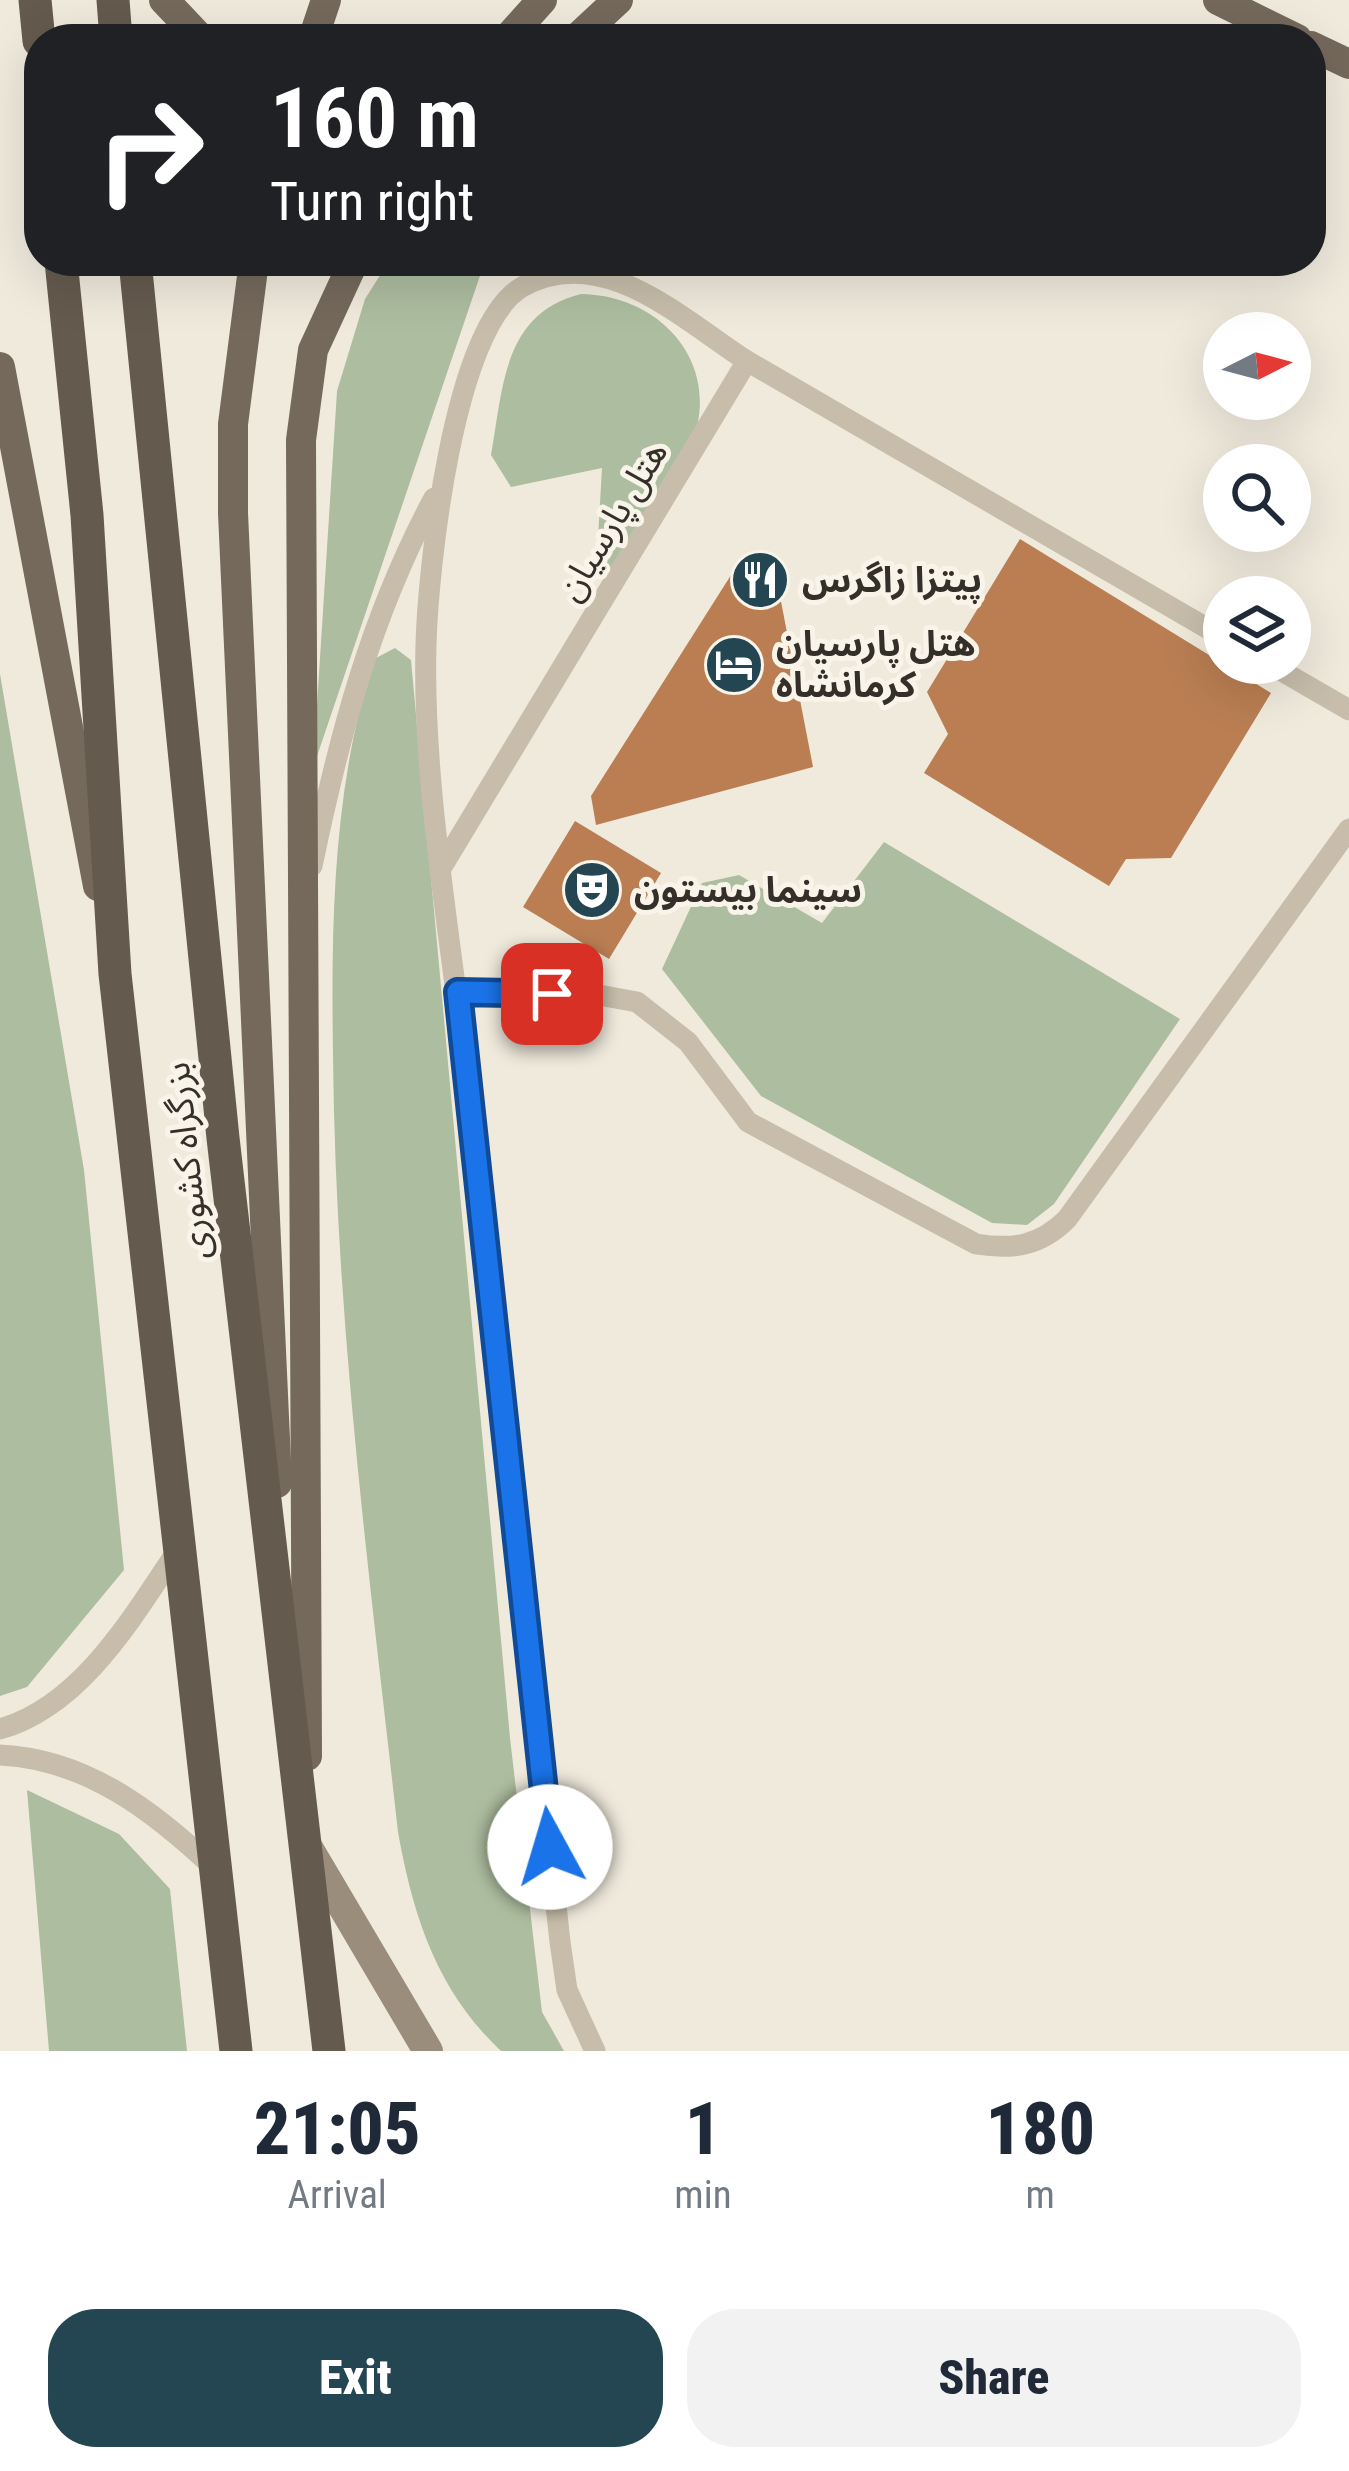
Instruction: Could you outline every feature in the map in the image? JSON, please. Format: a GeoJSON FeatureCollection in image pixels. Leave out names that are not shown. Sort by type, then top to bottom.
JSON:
{"type":"FeatureCollection","features":[{"type":"Feature","properties":{"kind":"highway","name":"بزرگراه کشوری"},"geometry":{"type":"LineString","coordinates":[[63,276],[87,515],[115,974],[236,2051]]}},
{"type":"Feature","properties":{"kind":"highway","name":"بزرگراه کشوری"},"geometry":{"type":"LineString","coordinates":[[136,276],[159,540],[329,2051]]}},
{"type":"Feature","properties":{"kind":"main road"},"geometry":{"type":"LineString","coordinates":[[164,0],[187,24]]}},
{"type":"Feature","properties":{"kind":"main road"},"geometry":{"type":"LineString","coordinates":[[520,24],[542,0]]}},
{"type":"Feature","properties":{"kind":"main road"},"geometry":{"type":"LineString","coordinates":[[592,24],[618,0]]}},
{"type":"Feature","properties":{"kind":"main road"},"geometry":{"type":"LineString","coordinates":[[1218,0],[1267,24]]}},
{"type":"Feature","properties":{"kind":"main road"},"geometry":{"type":"LineString","coordinates":[[252,276],[233,424],[233,513],[286,1675]]}},
{"type":"Feature","properties":{"kind":"main road"},"geometry":{"type":"LineString","coordinates":[[347,276],[313,350],[301,440],[308,1846],[428,2051]]}},
{"type":"Feature","properties":{"kind":"main road"},"geometry":{"type":"LineString","coordinates":[[0,367],[115,974]]}},
{"type":"Feature","properties":{"kind":"lane"},"geometry":{"type":"LineString","coordinates":[[560,276],[518,289],[496,313],[476,358],[440,486],[425,646],[443,866],[560,1942],[567,1990],[595,2051]]}},
{"type":"Feature","properties":{"kind":"lane"},"geometry":{"type":"LineString","coordinates":[[607,276],[1203,626]]}},
{"type":"Feature","properties":{"kind":"lane","name":"هتل پارسیان"},"geometry":{"type":"LineString","coordinates":[[443,866],[747,362]]}},
{"type":"Feature","properties":{"kind":"lane"},"geometry":{"type":"LineString","coordinates":[[302,913],[346,712],[369,640],[402,558],[440,486]]}},
{"type":"Feature","properties":{"kind":"lane"},"geometry":{"type":"LineString","coordinates":[[1304,684],[1349,710]]}},
{"type":"Feature","properties":{"kind":"lane"},"geometry":{"type":"LineString","coordinates":[[458,992],[599,994],[637,1002],[688,1042],[748,1122],[976,1244],[1016,1247],[1037,1242],[1066,1219],[1349,829]]}},
{"type":"Feature","properties":{"kind":"lane"},"geometry":{"type":"LineString","coordinates":[[0,1729],[35,1719],[62,1697],[129,1622],[177,1551]]}},
{"type":"Feature","properties":{"kind":"lane"},"geometry":{"type":"LineString","coordinates":[[0,1755],[40,1757],[99,1783],[161,1818],[219,1873]]}},
{"type":"Feature","properties":{"kind":"green space"},"geometry":{"type":"Polygon","coordinates":[[[380,276],[480,276],[313,768],[337,391],[365,299],[380,276]]]}},
{"type":"Feature","properties":{"kind":"green space"},"geometry":{"type":"Polygon","coordinates":[[[581,294],[632,305],[673,333],[696,375],[700,400],[697,427],[610,575],[596,574],[602,468],[511,487],[491,455],[504,380],[521,336],[555,304],[581,294]]]}},
{"type":"Feature","properties":{"kind":"green space"},"geometry":{"type":"Polygon","coordinates":[[[395,648],[411,660],[510,1738],[542,2012],[564,2051],[501,2051],[460,2003],[420,1922],[398,1832],[347,1346],[335,1151],[333,1004],[337,854],[350,756],[374,659],[395,648]]]}},
{"type":"Feature","properties":{"kind":"green space"},"geometry":{"type":"Polygon","coordinates":[[[0,674],[84,1170],[124,1570],[27,1687],[0,1696],[0,674]]]}},
{"type":"Feature","properties":{"kind":"green space"},"geometry":{"type":"Polygon","coordinates":[[[884,842],[1180,1019],[1054,1204],[1027,1225],[992,1223],[761,1096],[662,969],[702,883],[739,875],[822,923],[884,842]]]}},
{"type":"Feature","properties":{"kind":"green space"},"geometry":{"type":"Polygon","coordinates":[[[27,1790],[119,1834],[170,1889],[187,2051],[49,2051],[27,1790]]]}},
{"type":"Feature","properties":{"kind":"building"},"geometry":{"type":"Polygon","coordinates":[[[1020,539],[1203,651],[1203,684],[1256,684],[1271,693],[1171,858],[1126,859],[1109,886],[924,773],[948,734],[927,692],[1020,539]]]}},
{"type":"Feature","properties":{"kind":"building","name":"هتل پارسیان کرمانشاه"},"geometry":{"type":"Polygon","coordinates":[[[772,555],[813,767],[596,825],[591,796],[738,564],[772,555]]]}},
{"type":"Feature","properties":{"kind":"building","name":"سینما بیستون"},"geometry":{"type":"Polygon","coordinates":[[[575,821],[661,873],[609,959],[523,907],[575,821]]]}},
{"type":"Feature","properties":{"kind":"place","name":"پیتزا زاگرس"},"geometry":{"type":"Point","coordinates":[760,580]}},
{"type":"Feature","properties":{"kind":"place","name":"هتل پارسیان کرمانشاه"},"geometry":{"type":"Point","coordinates":[734,665]}},
{"type":"Feature","properties":{"kind":"place","name":"سینما بیستون"},"geometry":{"type":"Point","coordinates":[592,890]}},
{"type":"Feature","properties":{"kind":"route"},"geometry":{"type":"LineString","coordinates":[[550,1847],[458,992],[552,994]]}}]}
